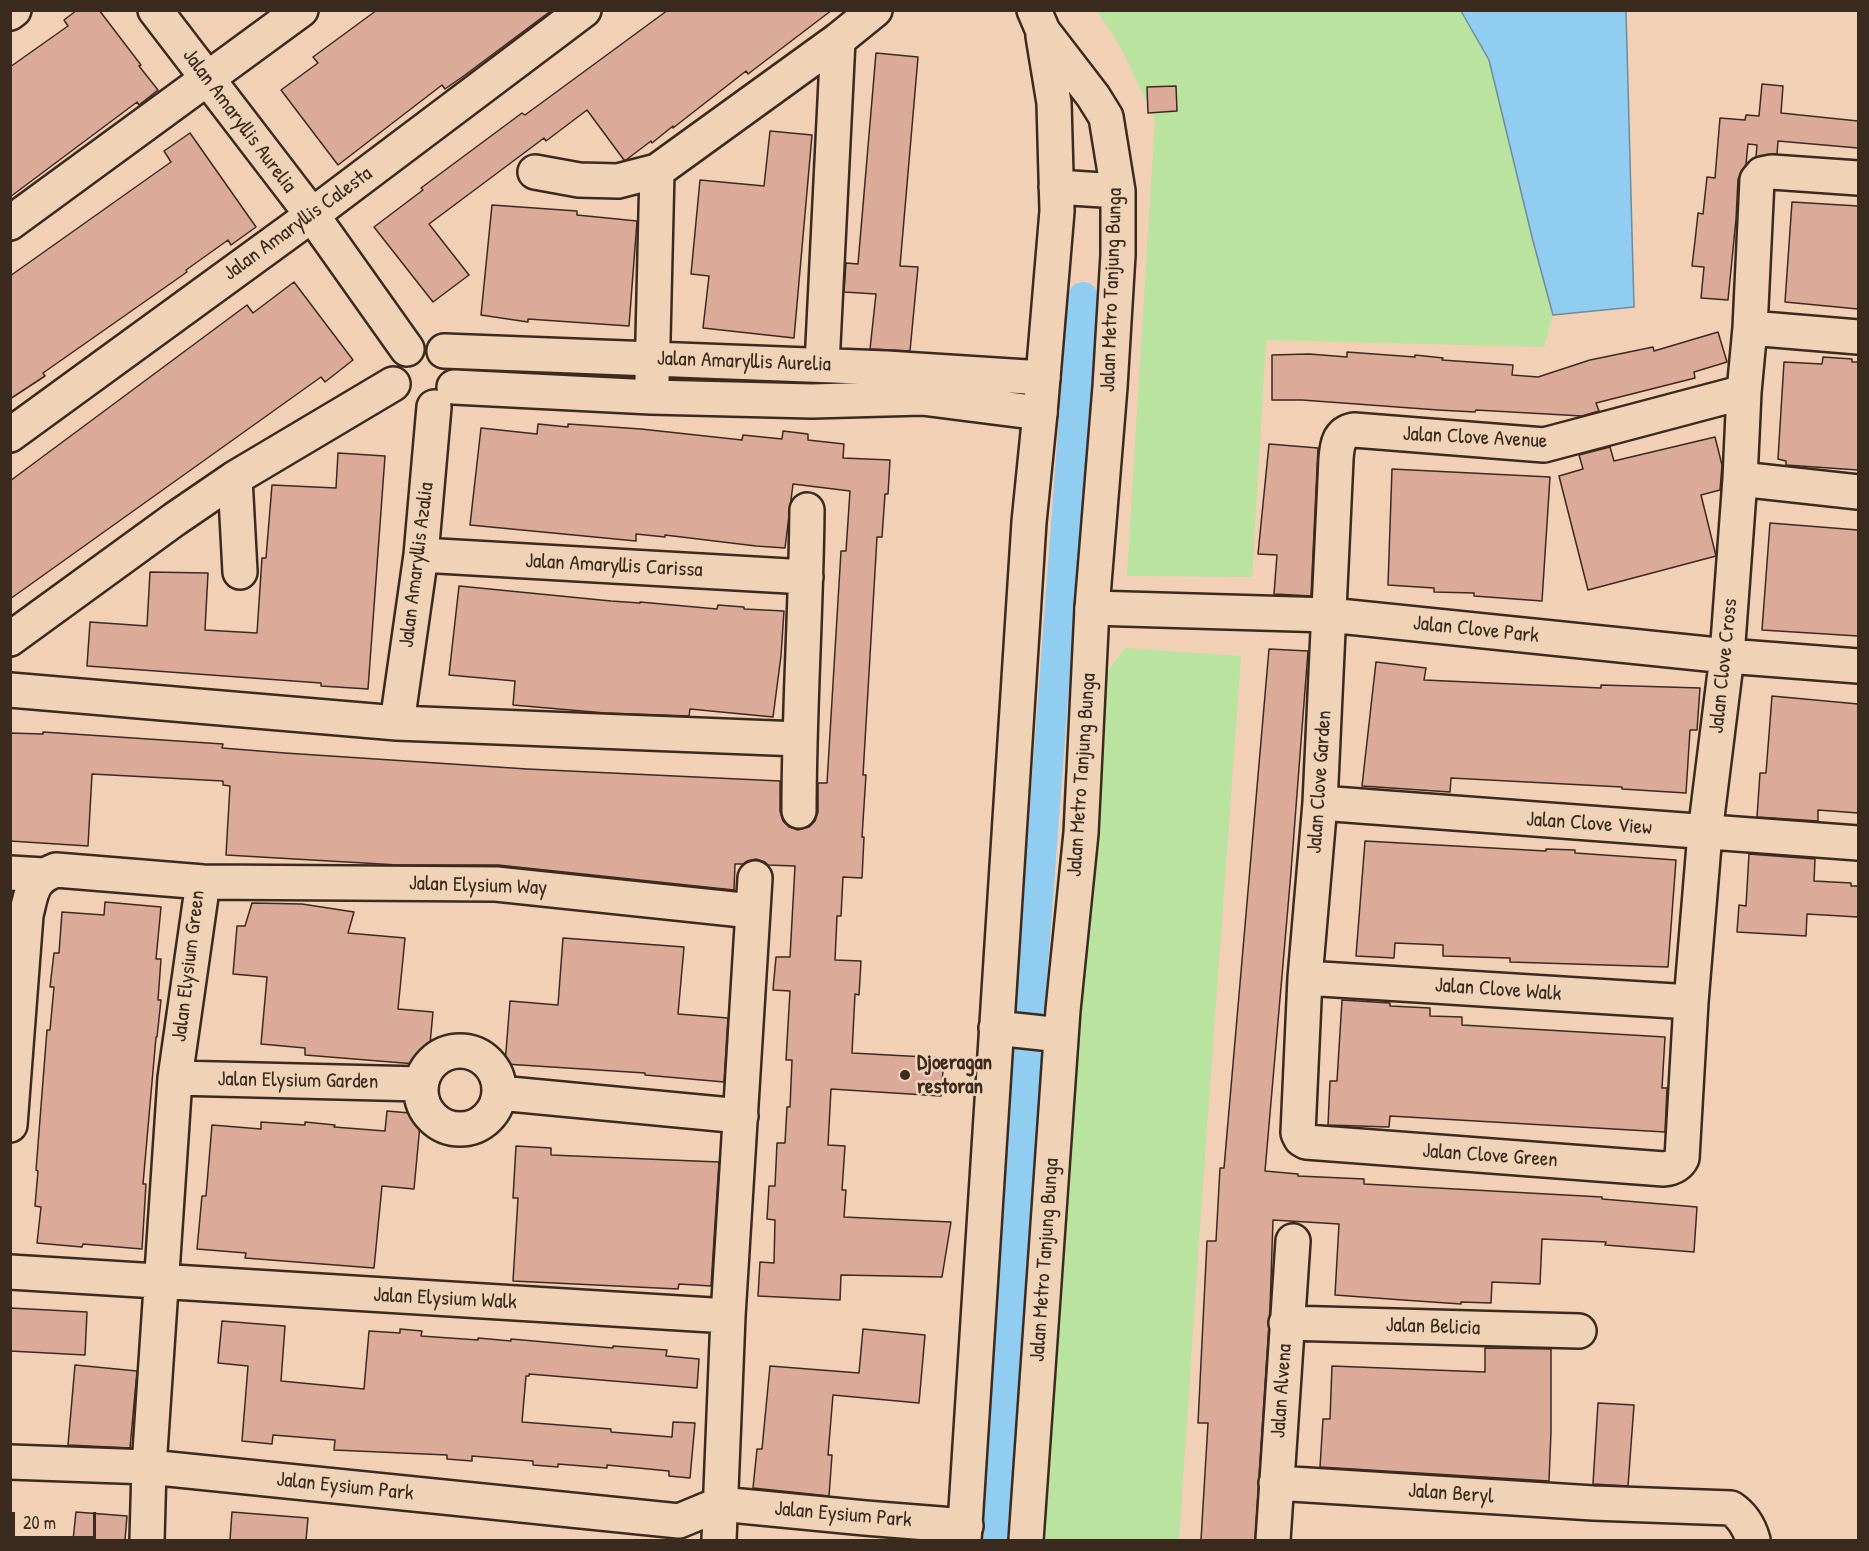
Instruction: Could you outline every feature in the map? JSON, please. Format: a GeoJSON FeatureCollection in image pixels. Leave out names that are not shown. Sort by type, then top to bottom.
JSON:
{"type":"FeatureCollection","features":[{"type":"Feature","properties":{"kind":"street","name":"Jalan Amaryllis Aurelia"},"geometry":{"type":"LineString","coordinates":[[155,10],[312,215],[407,349]]}},
{"type":"Feature","properties":{"kind":"street"},"geometry":{"type":"LineString","coordinates":[[10,223],[301,10]]}},
{"type":"Feature","properties":{"kind":"street","name":"Jalan Amaryllis Calesta"},"geometry":{"type":"LineString","coordinates":[[10,435],[312,215],[584,10]]}},
{"type":"Feature","properties":{"kind":"street"},"geometry":{"type":"LineString","coordinates":[[535,172],[579,180],[618,181],[657,171],[838,40],[875,10]]}},
{"type":"Feature","properties":{"kind":"street","name":"Jalan Metro Tanjung Bunga"},"geometry":{"type":"LineString","coordinates":[[965,1533],[1029,522],[1057,211],[1054,103],[1038,21]]}},
{"type":"Feature","properties":{"kind":"street","name":"Jalan Metro Tanjung Bunga"},"geometry":{"type":"LineString","coordinates":[[1026,1540],[1061,1035],[1081,833],[1092,608],[1118,255],[1118,191],[1111,136],[1106,117],[1038,21]]}},
{"type":"Feature","properties":{"kind":"street"},"geometry":{"type":"LineString","coordinates":[[822,365],[838,40]]}},
{"type":"Feature","properties":{"kind":"street"},"geometry":{"type":"LineString","coordinates":[[651,397],[657,171]]}},
{"type":"Feature","properties":{"kind":"street","name":"Jalan Clove Cross"},"geometry":{"type":"LineString","coordinates":[[1682,1158],[1691,1002],[1705,833],[1727,656],[1750,328],[1757,180],[1762,174],[1772,172],[1858,178]]}},
{"type":"Feature","properties":{"kind":"street"},"geometry":{"type":"LineString","coordinates":[[1056,187],[1118,191]]}},
{"type":"Feature","properties":{"kind":"street"},"geometry":{"type":"LineString","coordinates":[[1750,328],[1858,337]]}},
{"type":"Feature","properties":{"kind":"street"},"geometry":{"type":"LineString","coordinates":[[426,344],[444,351],[455,368],[444,397],[417,408],[401,399],[393,384],[394,364],[407,349],[426,344]]}},
{"type":"Feature","properties":{"kind":"street","name":"Jalan Amaryllis Aurelia"},"geometry":{"type":"LineString","coordinates":[[444,351],[822,365],[928,385],[1040,413]]}},
{"type":"Feature","properties":{"kind":"street","name":"Jalan Amaryllis Aurelia"},"geometry":{"type":"LineString","coordinates":[[444,397],[651,397],[812,401],[855,398],[928,385],[1043,378]]}},
{"type":"Feature","properties":{"kind":"street"},"geometry":{"type":"LineString","coordinates":[[10,639],[235,478],[393,384]]}},
{"type":"Feature","properties":{"kind":"street","name":"Jalan Clove Avenue"},"geometry":{"type":"LineString","coordinates":[[1345,433],[1354,430],[1544,445],[1744,392]]}},
{"type":"Feature","properties":{"kind":"street","name":"Jalan Amaryllis Azalia"},"geometry":{"type":"LineString","coordinates":[[398,723],[444,397]]}},
{"type":"Feature","properties":{"kind":"street","name":"Jalan Clove Garden"},"geometry":{"type":"LineString","coordinates":[[1298,1133],[1305,978],[1320,803],[1336,459],[1338,443],[1345,433]]}},
{"type":"Feature","properties":{"kind":"street"},"geometry":{"type":"LineString","coordinates":[[235,478],[240,572]]}},
{"type":"Feature","properties":{"kind":"street"},"geometry":{"type":"LineString","coordinates":[[1740,478],[1858,492]]}},
{"type":"Feature","properties":{"kind":"street"},"geometry":{"type":"LineString","coordinates":[[799,811],[799,739],[807,510]]}},
{"type":"Feature","properties":{"kind":"street"},"geometry":{"type":"LineString","coordinates":[[175,519],[238,527]]}},
{"type":"Feature","properties":{"kind":"street","name":"Jalan Amaryllis Carissa"},"geometry":{"type":"LineString","coordinates":[[421,555],[806,577]]}},
{"type":"Feature","properties":{"kind":"street","name":"Jalan Clove Park"},"geometry":{"type":"LineString","coordinates":[[1092,608],[1329,615],[1727,656],[1858,666]]}},
{"type":"Feature","properties":{"kind":"street"},"geometry":{"type":"LineString","coordinates":[[10,690],[398,723],[799,739]]}},
{"type":"Feature","properties":{"kind":"street","name":"Jalan Clove View"},"geometry":{"type":"LineString","coordinates":[[1320,803],[1858,843]]}},
{"type":"Feature","properties":{"kind":"street","name":"Jalan Elysium Green"},"geometry":{"type":"LineString","coordinates":[[10,873],[44,874],[56,870],[203,882],[176,1078],[149,1467],[147,1540]]}},
{"type":"Feature","properties":{"kind":"street"},"geometry":{"type":"LineString","coordinates":[[10,1125],[26,915],[34,884],[44,874]]}},
{"type":"Feature","properties":{"kind":"street"},"geometry":{"type":"LineString","coordinates":[[719,1540],[728,1316],[755,878]]}},
{"type":"Feature","properties":{"kind":"street","name":"Jalan Elysium Way"},"geometry":{"type":"LineString","coordinates":[[203,882],[496,884],[753,910]]}},
{"type":"Feature","properties":{"kind":"street","name":"Jalan Clove Walk"},"geometry":{"type":"LineString","coordinates":[[1305,978],[1691,1002]]}},
{"type":"Feature","properties":{"kind":"street"},"geometry":{"type":"LineString","coordinates":[[996,1028],[1061,1035]]}},
{"type":"Feature","properties":{"kind":"street"},"geometry":{"type":"LineString","coordinates":[[457,1050],[471,1052],[483,1058],[492,1067],[498,1080],[499,1093],[493,1110],[480,1124],[455,1129],[443,1126],[432,1119],[420,1097],[425,1072],[433,1061],[457,1050]]}},
{"type":"Feature","properties":{"kind":"street","name":"Jalan Elysium Garden"},"geometry":{"type":"LineString","coordinates":[[176,1078],[421,1084]]}},
{"type":"Feature","properties":{"kind":"street"},"geometry":{"type":"LineString","coordinates":[[499,1093],[741,1116]]}},
{"type":"Feature","properties":{"kind":"street","name":"Jalan Clove Green"},"geometry":{"type":"LineString","coordinates":[[1298,1133],[1306,1142],[1664,1169],[1677,1165],[1682,1158]]}},
{"type":"Feature","properties":{"kind":"street","name":"Jalan Alvena"},"geometry":{"type":"LineString","coordinates":[[1273,1540],[1293,1241]]}},
{"type":"Feature","properties":{"kind":"street"},"geometry":{"type":"LineString","coordinates":[[10,1272],[161,1283]]}},
{"type":"Feature","properties":{"kind":"street","name":"Jalan Elysium Walk"},"geometry":{"type":"LineString","coordinates":[[161,1283],[728,1316]]}},
{"type":"Feature","properties":{"kind":"street","name":"Jalan Belicia"},"geometry":{"type":"LineString","coordinates":[[1286,1323],[1579,1331]]}},
{"type":"Feature","properties":{"kind":"street","name":"Jalan Eysium Park"},"geometry":{"type":"LineString","coordinates":[[10,1462],[149,1467],[679,1521]]}},
{"type":"Feature","properties":{"kind":"street","name":"Jalan Beryl"},"geometry":{"type":"LineString","coordinates":[[1276,1484],[1731,1508],[1746,1522],[1753,1540]]}},
{"type":"Feature","properties":{"kind":"street"},"geometry":{"type":"LineString","coordinates":[[679,1521],[720,1504]]}},
{"type":"Feature","properties":{"kind":"street","name":"Jalan Eysium Park"},"geometry":{"type":"LineString","coordinates":[[720,1504],[865,1518],[965,1533]]}},
{"type":"Feature","properties":{"kind":"street"},"geometry":{"type":"LineString","coordinates":[[679,1521],[706,1540]]}},
{"type":"Feature","properties":{"kind":"green space"},"geometry":{"type":"Polygon","coordinates":[[[1097,11],[1461,11],[1489,60],[1553,315],[1544,347],[1266,340],[1252,577],[1127,576],[1155,119],[1120,46],[1097,11]]]}},
{"type":"Feature","properties":{"kind":"green space"},"geometry":{"type":"Polygon","coordinates":[[[1125,648],[1241,656],[1179,1540],[1041,1540],[1100,681],[1125,648]]]}},
{"type":"Feature","properties":{"kind":"water"},"geometry":{"type":"Polygon","coordinates":[[[1461,11],[1626,11],[1634,307],[1553,315],[1489,60],[1461,11]]]}},
{"type":"Feature","properties":{"kind":"building"},"geometry":{"type":"Polygon","coordinates":[[[77,10],[99,10],[158,90],[139,105],[137,102],[10,197],[10,67],[68,26],[64,20],[77,10]]]}},
{"type":"Feature","properties":{"kind":"building"},"geometry":{"type":"Polygon","coordinates":[[[377,10],[552,10],[445,89],[442,85],[338,165],[281,90],[318,63],[313,57],[377,10]]]}},
{"type":"Feature","properties":{"kind":"building"},"geometry":{"type":"Polygon","coordinates":[[[668,10],[832,10],[748,74],[746,71],[673,128],[673,126],[626,160],[587,110],[546,141],[544,138],[429,224],[469,275],[433,302],[374,227],[423,190],[421,188],[522,113],[525,115],[668,10]]]}},
{"type":"Feature","properties":{"kind":"building"},"geometry":{"type":"Polygon","coordinates":[[[876,53],[918,57],[900,266],[918,267],[910,351],[870,349],[876,294],[844,292],[846,263],[858,264],[876,53]]]}},
{"type":"Feature","properties":{"kind":"building"},"geometry":{"type":"Polygon","coordinates":[[[1762,84],[1783,86],[1781,113],[1858,121],[1858,148],[1778,141],[1777,154],[1756,157],[1757,145],[1748,144],[1746,164],[1738,179],[1728,300],[1701,298],[1704,267],[1692,266],[1698,213],[1703,214],[1707,177],[1715,178],[1720,118],[1745,120],[1746,115],[1759,116],[1762,84]]]}},
{"type":"Feature","properties":{"kind":"building"},"geometry":{"type":"Polygon","coordinates":[[[1176,86],[1177,111],[1148,113],[1147,87],[1176,86]]]}},
{"type":"Feature","properties":{"kind":"building"},"geometry":{"type":"Polygon","coordinates":[[[770,131],[812,135],[794,338],[703,328],[709,276],[691,274],[700,180],[764,186],[770,131]]]}},
{"type":"Feature","properties":{"kind":"building"},"geometry":{"type":"Polygon","coordinates":[[[190,133],[256,227],[231,245],[228,240],[186,270],[187,272],[43,373],[45,376],[10,399],[10,276],[171,162],[164,151],[190,133]]]}},
{"type":"Feature","properties":{"kind":"building"},"geometry":{"type":"Polygon","coordinates":[[[1792,202],[1858,206],[1858,309],[1785,302],[1792,202]]]}},
{"type":"Feature","properties":{"kind":"building"},"geometry":{"type":"Polygon","coordinates":[[[492,205],[577,211],[577,215],[637,221],[629,326],[528,319],[528,322],[481,315],[492,205]]]}},
{"type":"Feature","properties":{"kind":"building"},"geometry":{"type":"Polygon","coordinates":[[[294,282],[353,360],[325,382],[321,377],[10,599],[10,481],[247,305],[253,313],[294,282]]]}},
{"type":"Feature","properties":{"kind":"building"},"geometry":{"type":"Polygon","coordinates":[[[1718,332],[1727,362],[1694,372],[1695,378],[1596,403],[1599,411],[1582,416],[1272,400],[1272,355],[1309,354],[1347,357],[1347,352],[1415,357],[1415,355],[1443,358],[1442,360],[1513,365],[1512,375],[1538,377],[1590,360],[1653,347],[1654,351],[1718,332]]]}},
{"type":"Feature","properties":{"kind":"building"},"geometry":{"type":"Polygon","coordinates":[[[1823,357],[1852,359],[1852,362],[1858,362],[1858,470],[1786,465],[1786,461],[1778,459],[1784,362],[1822,364],[1823,357]]]}},
{"type":"Feature","properties":{"kind":"building"},"geometry":{"type":"Polygon","coordinates":[[[538,424],[641,429],[742,440],[743,435],[782,439],[783,431],[808,434],[808,440],[844,444],[843,458],[890,460],[882,537],[877,537],[863,775],[866,775],[862,878],[843,877],[841,916],[837,916],[835,960],[861,961],[859,995],[855,994],[852,1053],[944,1058],[941,1096],[831,1089],[828,1145],[845,1146],[842,1190],[846,1190],[844,1217],[951,1222],[942,1277],[841,1275],[840,1300],[758,1296],[760,1262],[774,1263],[775,1220],[767,1219],[769,1186],[775,1186],[777,1143],[785,1143],[787,1107],[790,1107],[792,1060],[786,1060],[790,991],[773,990],[776,957],[790,957],[795,866],[768,865],[756,859],[743,864],[735,864],[734,890],[498,865],[398,865],[226,855],[230,786],[223,785],[223,781],[92,774],[88,846],[10,841],[10,733],[43,734],[43,732],[223,744],[222,748],[285,753],[527,769],[780,781],[780,811],[783,821],[789,827],[798,830],[809,827],[815,821],[818,812],[818,783],[827,783],[841,551],[846,551],[850,491],[793,484],[785,548],[665,535],[665,537],[636,534],[636,541],[470,525],[481,428],[537,434],[538,424]]]}},
{"type":"Feature","properties":{"kind":"building"},"geometry":{"type":"Polygon","coordinates":[[[1715,437],[1722,465],[1720,490],[1701,495],[1716,556],[1588,590],[1559,476],[1583,469],[1579,455],[1610,447],[1614,461],[1715,437]]]}},
{"type":"Feature","properties":{"kind":"building"},"geometry":{"type":"Polygon","coordinates":[[[1269,444],[1318,448],[1311,596],[1274,594],[1277,555],[1258,554],[1269,444]]]}},
{"type":"Feature","properties":{"kind":"building"},"geometry":{"type":"Polygon","coordinates":[[[338,453],[385,456],[368,689],[321,686],[321,683],[87,666],[90,622],[147,626],[150,572],[208,573],[205,630],[257,633],[262,558],[266,558],[272,485],[336,488],[338,453]]]}},
{"type":"Feature","properties":{"kind":"building"},"geometry":{"type":"Polygon","coordinates":[[[1392,469],[1550,477],[1542,601],[1474,596],[1474,593],[1434,592],[1434,588],[1388,585],[1392,469]]]}},
{"type":"Feature","properties":{"kind":"building"},"geometry":{"type":"Polygon","coordinates":[[[1770,523],[1858,530],[1858,636],[1762,630],[1770,523]]]}},
{"type":"Feature","properties":{"kind":"building"},"geometry":{"type":"Polygon","coordinates":[[[459,586],[611,601],[717,609],[718,605],[784,611],[773,717],[690,709],[689,716],[605,713],[513,705],[515,681],[449,675],[459,586]]]}},
{"type":"Feature","properties":{"kind":"building"},"geometry":{"type":"Polygon","coordinates":[[[1269,649],[1308,651],[1265,1171],[1298,1174],[1298,1176],[1364,1179],[1364,1184],[1602,1197],[1602,1199],[1697,1207],[1694,1252],[1605,1245],[1606,1242],[1542,1239],[1540,1284],[1492,1282],[1491,1303],[1461,1302],[1461,1304],[1335,1295],[1339,1224],[1273,1220],[1270,1308],[1255,1540],[1201,1540],[1208,1423],[1198,1423],[1207,1241],[1216,1241],[1220,1168],[1224,1168],[1269,649]]]}},
{"type":"Feature","properties":{"kind":"building"},"geometry":{"type":"Polygon","coordinates":[[[1376,662],[1426,668],[1424,680],[1601,688],[1601,685],[1700,688],[1697,730],[1690,730],[1686,793],[1622,789],[1622,787],[1451,778],[1450,792],[1362,786],[1376,662]]]}},
{"type":"Feature","properties":{"kind":"building"},"geometry":{"type":"Polygon","coordinates":[[[1772,696],[1858,704],[1858,813],[1818,810],[1818,821],[1757,817],[1760,773],[1766,773],[1772,696]]]}},
{"type":"Feature","properties":{"kind":"building"},"geometry":{"type":"Polygon","coordinates":[[[1365,841],[1546,851],[1546,849],[1575,850],[1575,853],[1676,860],[1668,967],[1510,962],[1510,958],[1443,956],[1443,945],[1395,943],[1394,958],[1356,956],[1365,841]]]}},
{"type":"Feature","properties":{"kind":"building"},"geometry":{"type":"Polygon","coordinates":[[[1749,854],[1815,859],[1814,881],[1851,883],[1851,886],[1858,886],[1858,917],[1807,914],[1806,936],[1737,932],[1739,905],[1746,906],[1749,854]]]}},
{"type":"Feature","properties":{"kind":"building"},"geometry":{"type":"Polygon","coordinates":[[[105,902],[161,907],[156,959],[161,959],[158,1000],[161,1000],[143,1184],[146,1184],[142,1249],[37,1243],[41,1207],[35,1206],[38,1171],[36,1170],[47,1030],[50,1030],[54,987],[50,987],[54,953],[59,953],[62,912],[104,915],[105,902]]]}},
{"type":"Feature","properties":{"kind":"building"},"geometry":{"type":"Polygon","coordinates":[[[252,903],[302,904],[354,912],[348,933],[405,938],[398,1009],[433,1012],[428,1065],[305,1055],[305,1048],[261,1044],[267,977],[233,974],[237,926],[245,926],[252,903]]]}},
{"type":"Feature","properties":{"kind":"building"},"geometry":{"type":"Polygon","coordinates":[[[563,938],[684,947],[678,1014],[728,1018],[724,1082],[645,1075],[645,1073],[505,1064],[510,1001],[558,1005],[563,938]]]}},
{"type":"Feature","properties":{"kind":"building"},"geometry":{"type":"Polygon","coordinates":[[[1342,1000],[1430,1008],[1430,1016],[1462,1017],[1462,1025],[1665,1037],[1662,1088],[1667,1088],[1665,1132],[1390,1116],[1389,1127],[1328,1125],[1330,1081],[1337,1081],[1342,1000]]]}},
{"type":"Feature","properties":{"kind":"building"},"geometry":{"type":"Polygon","coordinates":[[[387,1111],[421,1114],[414,1189],[382,1186],[374,1268],[245,1258],[246,1253],[197,1249],[202,1196],[206,1196],[212,1125],[261,1129],[261,1122],[305,1125],[305,1122],[385,1131],[387,1111]]]}},
{"type":"Feature","properties":{"kind":"building"},"geometry":{"type":"Polygon","coordinates":[[[516,1146],[551,1148],[551,1155],[719,1162],[711,1286],[679,1284],[678,1289],[513,1281],[518,1198],[513,1198],[516,1146]]]}},
{"type":"Feature","properties":{"kind":"building"},"geometry":{"type":"Polygon","coordinates":[[[10,1308],[87,1312],[85,1355],[10,1351],[10,1308]]]}},
{"type":"Feature","properties":{"kind":"building"},"geometry":{"type":"Polygon","coordinates":[[[222,1321],[285,1326],[281,1381],[364,1389],[369,1331],[400,1333],[400,1329],[422,1331],[421,1336],[478,1340],[478,1338],[511,1341],[511,1339],[613,1348],[613,1346],[667,1350],[666,1356],[699,1359],[697,1388],[529,1374],[526,1376],[522,1422],[611,1429],[611,1432],[672,1437],[673,1422],[695,1423],[690,1478],[669,1476],[669,1471],[607,1465],[607,1468],[558,1464],[558,1467],[533,1465],[533,1461],[472,1456],[472,1461],[447,1459],[447,1455],[334,1450],[335,1440],[273,1435],[272,1444],[242,1441],[248,1366],[218,1363],[222,1321]]]}},
{"type":"Feature","properties":{"kind":"building"},"geometry":{"type":"Polygon","coordinates":[[[863,1329],[925,1335],[919,1403],[833,1395],[828,1455],[832,1455],[829,1496],[753,1488],[757,1449],[762,1449],[770,1366],[859,1373],[863,1329]]]}},
{"type":"Feature","properties":{"kind":"building"},"geometry":{"type":"Polygon","coordinates":[[[1485,1348],[1551,1349],[1549,1481],[1320,1467],[1323,1419],[1330,1419],[1332,1366],[1485,1372],[1485,1348]]]}},
{"type":"Feature","properties":{"kind":"building"},"geometry":{"type":"Polygon","coordinates":[[[75,1365],[137,1371],[130,1448],[68,1445],[75,1365]]]}},
{"type":"Feature","properties":{"kind":"building"},"geometry":{"type":"Polygon","coordinates":[[[1598,1403],[1634,1405],[1628,1486],[1593,1484],[1598,1403]]]}},
{"type":"Feature","properties":{"kind":"building"},"geometry":{"type":"Polygon","coordinates":[[[76,1512],[127,1516],[125,1540],[73,1540],[76,1512]]]}},
{"type":"Feature","properties":{"kind":"building"},"geometry":{"type":"Polygon","coordinates":[[[232,1512],[308,1518],[306,1540],[230,1540],[232,1512]]]}},
{"type":"Feature","properties":{"kind":"waterway"},"geometry":{"type":"LineString","coordinates":[[1030,1006],[1083,297]]}},
{"type":"Feature","properties":{"kind":"waterway"},"geometry":{"type":"LineString","coordinates":[[995,1540],[1027,1058]]}},
{"type":"Feature","properties":{"kind":"place","name":"Djoeragan restoran"},"geometry":{"type":"Point","coordinates":[905,1075]}}]}
